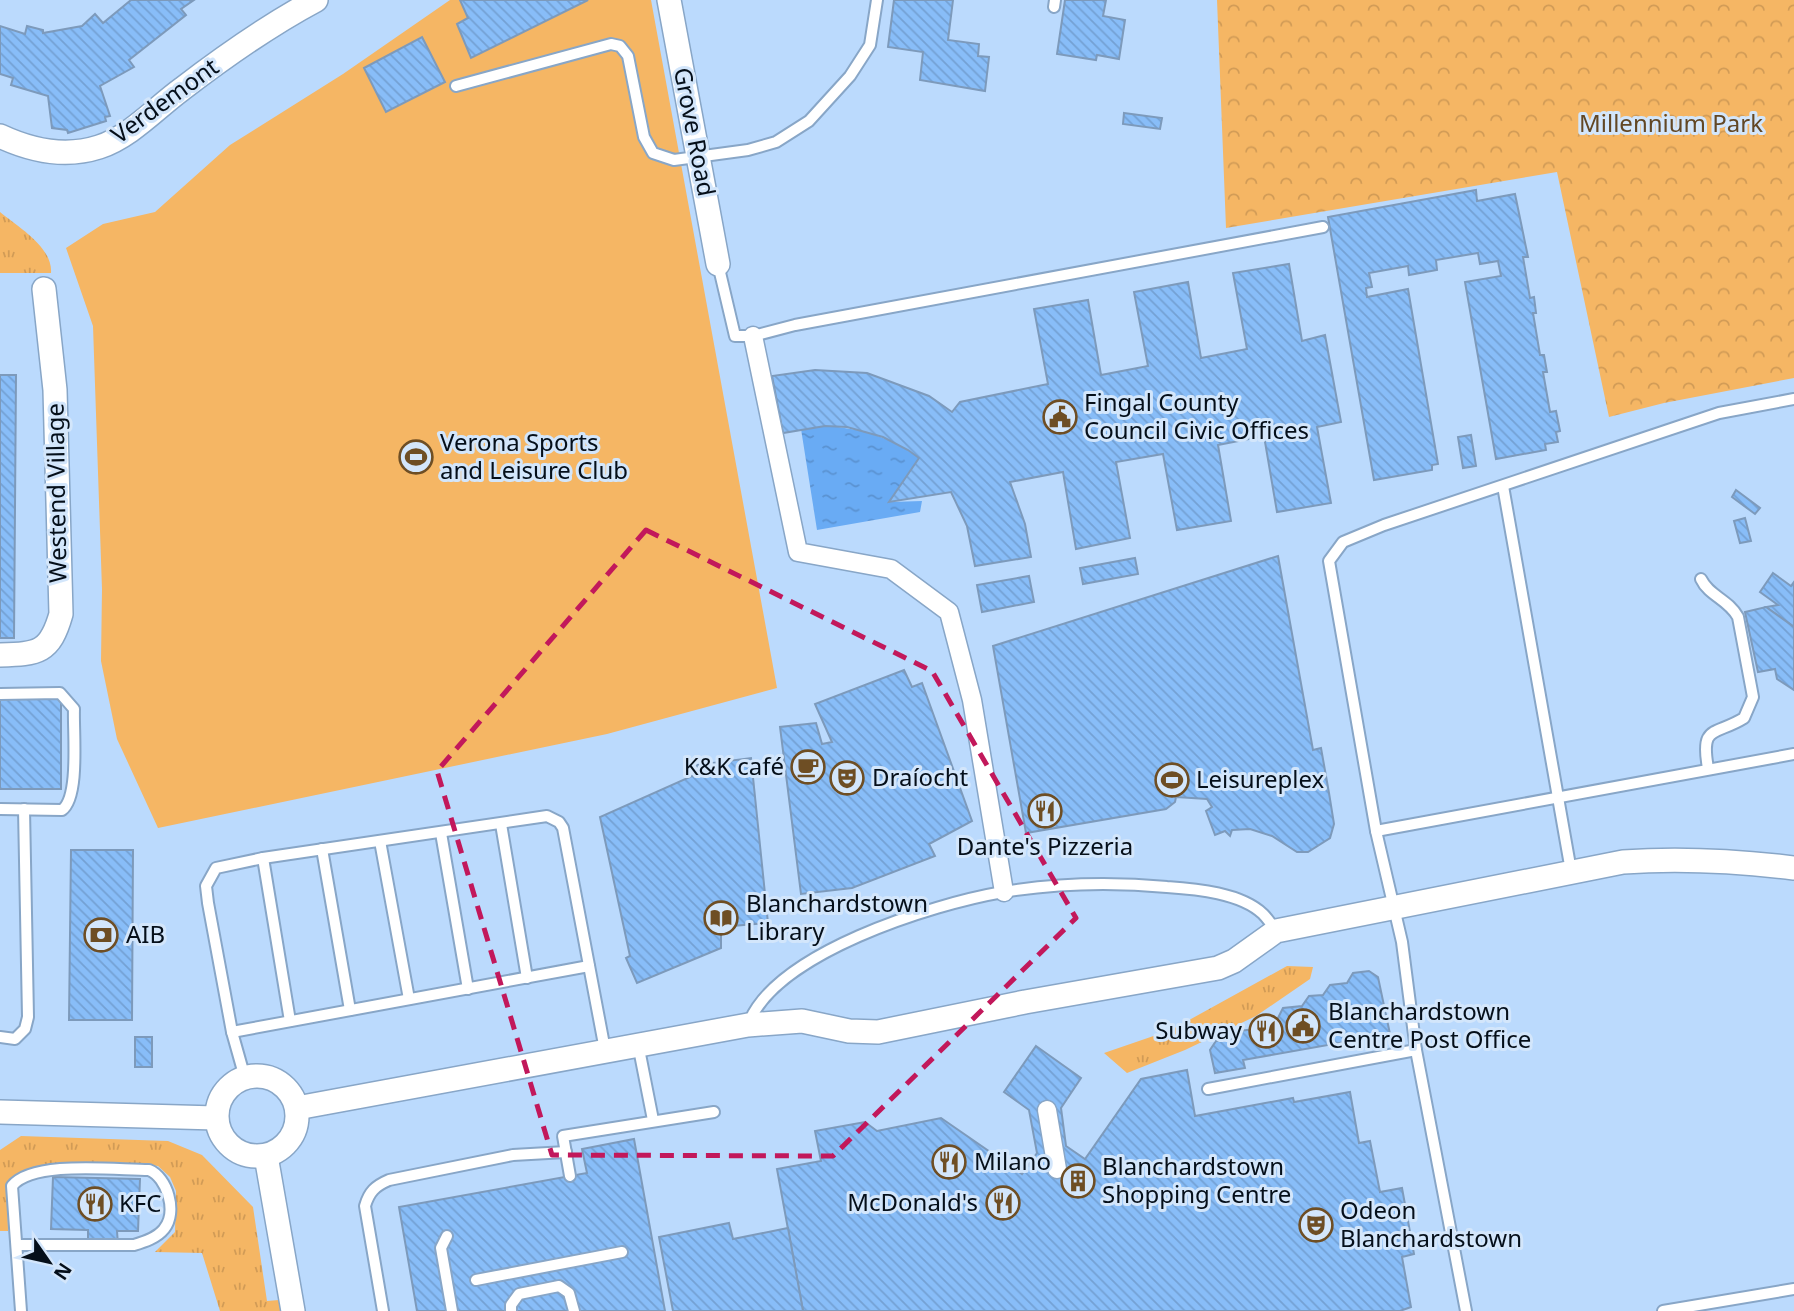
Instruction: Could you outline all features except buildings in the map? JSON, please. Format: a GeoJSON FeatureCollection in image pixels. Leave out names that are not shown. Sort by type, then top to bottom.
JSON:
{"type":"FeatureCollection","features":[{"type":"Feature","properties":{"kind":"street","name":"Verdemont"},"geometry":{"type":"LineString","coordinates":[[0,136],[27,147],[55,153],[85,151],[112,142],[235,50],[316,0]]}},
{"type":"Feature","properties":{"kind":"street","name":"Grove Road"},"geometry":{"type":"LineString","coordinates":[[669,0],[700,155],[718,264]]}},
{"type":"Feature","properties":{"kind":"street","name":"Westend Village"},"geometry":{"type":"LineString","coordinates":[[0,655],[29,654],[46,647],[55,635],[61,614],[55,390],[44,289]]}},
{"type":"Feature","properties":{"kind":"street"},"geometry":{"type":"LineString","coordinates":[[753,336],[799,552],[891,569],[949,612],[972,700],[1004,892]]}},
{"type":"Feature","properties":{"kind":"street"},"geometry":{"type":"LineString","coordinates":[[297,1108],[748,1025],[802,1021],[849,1031],[878,1032],[1025,1002],[1218,968],[1234,961],[1276,931],[1623,862],[1670,859],[1738,861],[1794,868]]}},
{"type":"Feature","properties":{"kind":"street"},"geometry":{"type":"LineString","coordinates":[[258,1075],[272,1078],[284,1085],[297,1108],[298,1121],[288,1143],[266,1156],[243,1155],[233,1149],[219,1130],[216,1118],[224,1093],[245,1078],[258,1075]]}},
{"type":"Feature","properties":{"kind":"street"},"geometry":{"type":"LineString","coordinates":[[1047,1110],[1057,1169]]}},
{"type":"Feature","properties":{"kind":"street"},"geometry":{"type":"LineString","coordinates":[[0,1112],[216,1118]]}},
{"type":"Feature","properties":{"kind":"street"},"geometry":{"type":"LineString","coordinates":[[266,1156],[293,1311]]}},
{"type":"Feature","properties":{"kind":"lane"},"geometry":{"type":"LineString","coordinates":[[456,86],[611,44],[620,46],[628,56],[648,146],[662,158],[674,160],[748,150],[776,142],[809,121],[850,76],[870,44],[877,0]]}},
{"type":"Feature","properties":{"kind":"lane"},"geometry":{"type":"LineString","coordinates":[[718,264],[736,336],[753,336],[808,323],[1323,227]]}},
{"type":"Feature","properties":{"kind":"lane"},"geometry":{"type":"LineString","coordinates":[[1466,1311],[1416,1050],[1404,951],[1376,831],[1329,561],[1343,542],[1503,486],[1719,414],[1794,399]]}},
{"type":"Feature","properties":{"kind":"lane"},"geometry":{"type":"LineString","coordinates":[[1503,486],[1570,872]]}},
{"type":"Feature","properties":{"kind":"lane"},"geometry":{"type":"LineString","coordinates":[[1701,579],[1706,589],[1732,605],[1738,617],[1753,697],[1744,718],[1715,729],[1707,737],[1704,747],[1708,768]]}},
{"type":"Feature","properties":{"kind":"lane"},"geometry":{"type":"LineString","coordinates":[[0,694],[60,693],[74,709],[73,790],[67,806],[62,810],[0,809]]}},
{"type":"Feature","properties":{"kind":"lane"},"geometry":{"type":"LineString","coordinates":[[1376,831],[1794,754]]}},
{"type":"Feature","properties":{"kind":"lane"},"geometry":{"type":"LineString","coordinates":[[0,1037],[15,1039],[25,1029],[28,1017],[24,809]]}},
{"type":"Feature","properties":{"kind":"lane"},"geometry":{"type":"LineString","coordinates":[[245,1078],[232,1032],[206,886],[216,868],[262,858],[547,816],[559,822],[605,1050]]}},
{"type":"Feature","properties":{"kind":"lane"},"geometry":{"type":"LineString","coordinates":[[501,824],[527,978]]}},
{"type":"Feature","properties":{"kind":"lane"},"geometry":{"type":"LineString","coordinates":[[441,833],[468,989]]}},
{"type":"Feature","properties":{"kind":"lane"},"geometry":{"type":"LineString","coordinates":[[380,841],[409,999]]}},
{"type":"Feature","properties":{"kind":"lane"},"geometry":{"type":"LineString","coordinates":[[322,849],[350,1010]]}},
{"type":"Feature","properties":{"kind":"lane"},"geometry":{"type":"LineString","coordinates":[[262,858],[290,1021]]}},
{"type":"Feature","properties":{"kind":"lane"},"geometry":{"type":"LineString","coordinates":[[748,1025],[754,1007],[772,990],[805,965],[840,945],[917,915],[1004,892],[1082,883],[1192,889],[1248,905],[1264,914],[1276,931]]}},
{"type":"Feature","properties":{"kind":"lane"},"geometry":{"type":"LineString","coordinates":[[232,1032],[589,966]]}},
{"type":"Feature","properties":{"kind":"lane"},"geometry":{"type":"LineString","coordinates":[[638,1044],[653,1120]]}},
{"type":"Feature","properties":{"kind":"lane"},"geometry":{"type":"LineString","coordinates":[[1208,1089],[1416,1050]]}},
{"type":"Feature","properties":{"kind":"lane"},"geometry":{"type":"LineString","coordinates":[[570,1176],[563,1136],[713,1112]]}},
{"type":"Feature","properties":{"kind":"lane"},"geometry":{"type":"LineString","coordinates":[[383,1311],[365,1206],[377,1185],[389,1180],[513,1155],[566,1152]]}},
{"type":"Feature","properties":{"kind":"lane"},"geometry":{"type":"LineString","coordinates":[[19,1245],[134,1245],[149,1240],[163,1231],[168,1223],[167,1191],[159,1174],[149,1170],[32,1172],[20,1177],[12,1186],[19,1245],[21,1311]]}},
{"type":"Feature","properties":{"kind":"lane"},"geometry":{"type":"LineString","coordinates":[[447,1236],[441,1248],[452,1311]]}},
{"type":"Feature","properties":{"kind":"lane"},"geometry":{"type":"LineString","coordinates":[[476,1280],[622,1252]]}},
{"type":"Feature","properties":{"kind":"lane"},"geometry":{"type":"LineString","coordinates":[[511,1311],[511,1305],[519,1294],[559,1286],[569,1293],[574,1311]]}},
{"type":"Feature","properties":{"kind":"lane"},"geometry":{"type":"LineString","coordinates":[[1663,1311],[1794,1289]]}},
{"type":"Feature","properties":{"kind":"highlighted area"},"geometry":{"type":"Polygon","coordinates":[[[646,530],[932,671],[1076,918],[833,1156],[552,1155],[437,771],[646,530]]]}},
{"type":"Feature","properties":{"kind":"green space","name":"Verona Sports and Leisure Club"},"geometry":{"type":"Polygon","coordinates":[[[450,0],[651,0],[777,688],[607,734],[158,828],[117,739],[101,661],[102,589],[93,326],[66,248],[103,224],[155,212],[230,145],[343,74],[450,0]]]}},
{"type":"Feature","properties":{"kind":"green space","name":"Millennium Park"},"geometry":{"type":"Polygon","coordinates":[[[1217,0],[1794,0],[1794,378],[1664,403],[1609,417],[1557,172],[1226,228],[1217,0]]]}},
{"type":"Feature","properties":{"kind":"green space"},"geometry":{"type":"Polygon","coordinates":[[[0,212],[40,246],[50,264],[51,273],[0,273],[0,212]]]}},
{"type":"Feature","properties":{"kind":"green space"},"geometry":{"type":"Polygon","coordinates":[[[1287,966],[1313,967],[1310,979],[1256,1016],[1185,1050],[1127,1073],[1104,1053],[1171,1030],[1287,966]]]}},
{"type":"Feature","properties":{"kind":"green space"},"geometry":{"type":"Polygon","coordinates":[[[21,1136],[168,1141],[202,1155],[253,1207],[267,1301],[291,1299],[293,1311],[220,1311],[202,1253],[155,1252],[175,1232],[176,1191],[170,1177],[158,1166],[138,1164],[31,1169],[20,1172],[7,1185],[8,1231],[0,1231],[0,1150],[21,1136]]]}},
{"type":"Feature","properties":{"kind":"water"},"geometry":{"type":"Polygon","coordinates":[[[825,426],[875,435],[897,444],[919,458],[890,502],[922,501],[920,512],[817,530],[801,429],[825,426]]]}},
{"type":"Feature","properties":{"kind":"place","name":"Fingal County Council Civic Offices"},"geometry":{"type":"Point","coordinates":[1060,417]}},
{"type":"Feature","properties":{"kind":"place","name":"Verona Sports and Leisure Club"},"geometry":{"type":"Point","coordinates":[416,457]}},
{"type":"Feature","properties":{"kind":"place","name":"K&K café"},"geometry":{"type":"Point","coordinates":[808,767]}},
{"type":"Feature","properties":{"kind":"place","name":"Draíocht"},"geometry":{"type":"Point","coordinates":[847,778]}},
{"type":"Feature","properties":{"kind":"place","name":"Leisureplex"},"geometry":{"type":"Point","coordinates":[1172,780]}},
{"type":"Feature","properties":{"kind":"place","name":"Dante's Pizzeria"},"geometry":{"type":"Point","coordinates":[1045,811]}},
{"type":"Feature","properties":{"kind":"place","name":"Blanchardstown Library"},"geometry":{"type":"Point","coordinates":[721,918]}},
{"type":"Feature","properties":{"kind":"place","name":"AIB"},"geometry":{"type":"Point","coordinates":[101,935]}},
{"type":"Feature","properties":{"kind":"place","name":"Blanchardstown Centre Post Office"},"geometry":{"type":"Point","coordinates":[1303,1026]}},
{"type":"Feature","properties":{"kind":"place","name":"Subway"},"geometry":{"type":"Point","coordinates":[1266,1031]}},
{"type":"Feature","properties":{"kind":"place","name":"Milano"},"geometry":{"type":"Point","coordinates":[949,1162]}},
{"type":"Feature","properties":{"kind":"place","name":"Blanchardstown Shopping Centre"},"geometry":{"type":"Point","coordinates":[1078,1181]}},
{"type":"Feature","properties":{"kind":"place","name":"McDonald's"},"geometry":{"type":"Point","coordinates":[1003,1203]}},
{"type":"Feature","properties":{"kind":"place","name":"KFC"},"geometry":{"type":"Point","coordinates":[95,1204]}},
{"type":"Feature","properties":{"kind":"place","name":"Odeon Blanchardstown"},"geometry":{"type":"Point","coordinates":[1316,1225]}}]}
